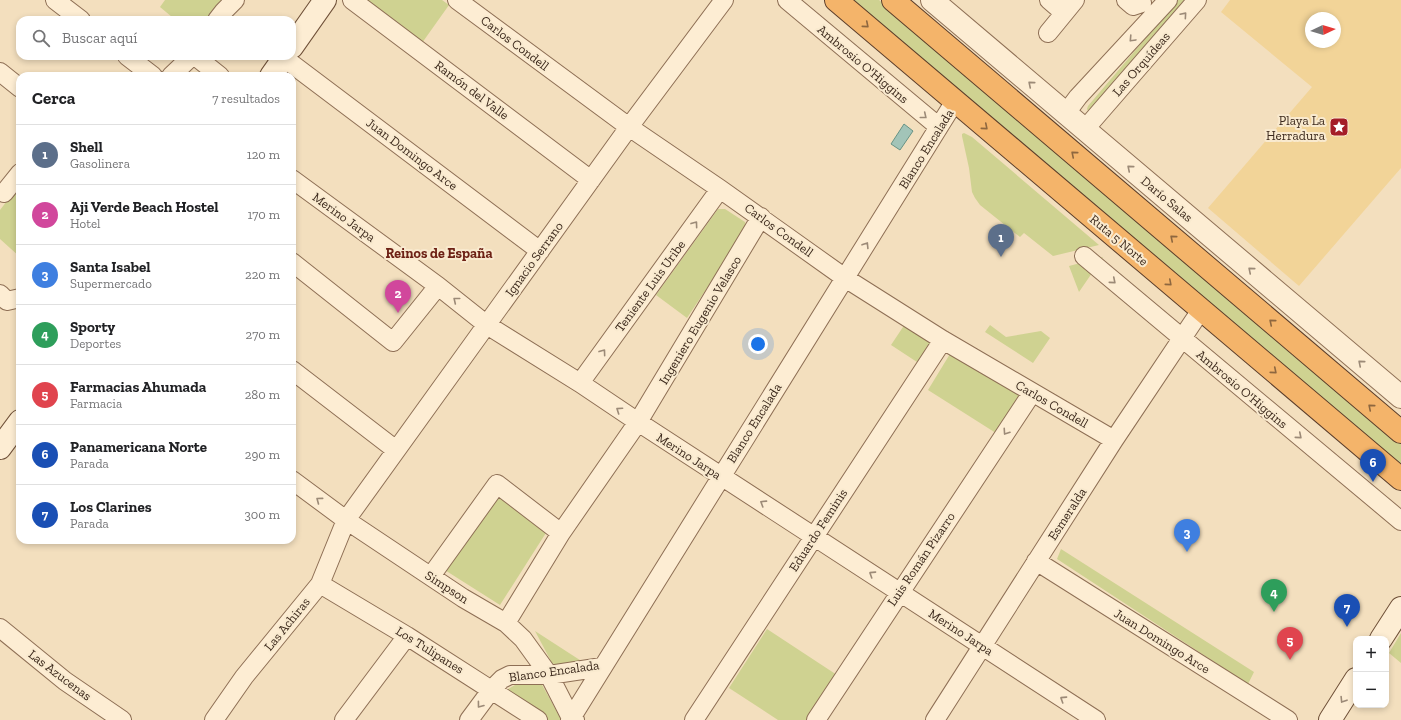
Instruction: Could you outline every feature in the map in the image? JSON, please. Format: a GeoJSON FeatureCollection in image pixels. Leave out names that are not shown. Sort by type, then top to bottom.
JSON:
{"type":"FeatureCollection","features":[{"type":"Feature","properties":{"kind":"highway","name":"Ruta 5 Norte"},"geometry":{"type":"LineString","coordinates":[[836,0],[1401,479]]}},
{"type":"Feature","properties":{"kind":"highway"},"geometry":{"type":"LineString","coordinates":[[893,0],[1401,432]]}},
{"type":"Feature","properties":{"kind":"street"},"geometry":{"type":"LineString","coordinates":[[55,0],[76,16]]}},
{"type":"Feature","properties":{"kind":"street"},"geometry":{"type":"LineString","coordinates":[[220,16],[235,0]]}},
{"type":"Feature","properties":{"kind":"street"},"geometry":{"type":"LineString","coordinates":[[296,41],[326,0]]}},
{"type":"Feature","properties":{"kind":"street","name":"Ramón del Valle"},"geometry":{"type":"LineString","coordinates":[[352,0],[591,180]]}},
{"type":"Feature","properties":{"kind":"street","name":"Carlos Condell"},"geometry":{"type":"LineString","coordinates":[[457,0],[629,127],[720,188],[845,278],[944,340],[1114,440]]}},
{"type":"Feature","properties":{"kind":"street","name":"Ignacio Serrano"},"geometry":{"type":"LineString","coordinates":[[346,520],[629,127],[724,0]]}},
{"type":"Feature","properties":{"kind":"street","name":"Ambrosio O'Higgins"},"geometry":{"type":"LineString","coordinates":[[787,0],[939,128]]}},
{"type":"Feature","properties":{"kind":"street","name":"Darío Salas"},"geometry":{"type":"LineString","coordinates":[[932,0],[1401,397]]}},
{"type":"Feature","properties":{"kind":"street"},"geometry":{"type":"LineString","coordinates":[[1048,33],[1069,6],[1049,0]]}},
{"type":"Feature","properties":{"kind":"street","name":"Las Orquídeas"},"geometry":{"type":"LineString","coordinates":[[1066,113],[1078,97],[1168,0]]}},
{"type":"Feature","properties":{"kind":"street","name":"Las Orquídeas"},"geometry":{"type":"LineString","coordinates":[[1085,129],[1197,0]]}},
{"type":"Feature","properties":{"kind":"street"},"geometry":{"type":"LineString","coordinates":[[1137,1],[1156,14]]}},
{"type":"Feature","properties":{"kind":"street"},"geometry":{"type":"LineString","coordinates":[[132,60],[148,72]]}},
{"type":"Feature","properties":{"kind":"street"},"geometry":{"type":"LineString","coordinates":[[175,72],[188,60]]}},
{"type":"Feature","properties":{"kind":"street"},"geometry":{"type":"LineString","coordinates":[[201,60],[215,72]]}},
{"type":"Feature","properties":{"kind":"street"},"geometry":{"type":"LineString","coordinates":[[274,72],[282,60]]}},
{"type":"Feature","properties":{"kind":"street","name":"Juan Domingo Arce"},"geometry":{"type":"LineString","coordinates":[[296,60],[540,251]]}},
{"type":"Feature","properties":{"kind":"street"},"geometry":{"type":"LineString","coordinates":[[0,72],[16,85]]}},
{"type":"Feature","properties":{"kind":"street","name":"Blanco Encalada"},"geometry":{"type":"LineString","coordinates":[[492,689],[502,679],[510,675],[549,675],[602,667],[956,101]]}},
{"type":"Feature","properties":{"kind":"street"},"geometry":{"type":"LineString","coordinates":[[4,193],[16,178]]}},
{"type":"Feature","properties":{"kind":"street","name":"Merino Jarpa"},"geometry":{"type":"LineString","coordinates":[[296,182],[438,286],[487,325],[1096,720]]}},
{"type":"Feature","properties":{"kind":"street","name":"Teniente Luis Uribe"},"geometry":{"type":"LineString","coordinates":[[580,384],[720,188]]}},
{"type":"Feature","properties":{"kind":"street","name":"Ingeniero Eugenio Velasco"},"geometry":{"type":"LineString","coordinates":[[506,623],[561,533],[638,422],[761,217]]}},
{"type":"Feature","properties":{"kind":"street","name":"Ambrosio O'Higgins"},"geometry":{"type":"LineString","coordinates":[[1084,256],[1401,521]]}},
{"type":"Feature","properties":{"kind":"street"},"geometry":{"type":"LineString","coordinates":[[296,265],[393,342],[438,286]]}},
{"type":"Feature","properties":{"kind":"street","name":"Esmeralda"},"geometry":{"type":"LineString","coordinates":[[935,720],[1114,440],[1201,310]]}},
{"type":"Feature","properties":{"kind":"street","name":"Eduardo Feminis"},"geometry":{"type":"LineString","coordinates":[[694,720],[944,340]]}},
{"type":"Feature","properties":{"kind":"street"},"geometry":{"type":"LineString","coordinates":[[296,373],[396,450]]}},
{"type":"Feature","properties":{"kind":"street","name":"Luis Román Pizarro"},"geometry":{"type":"LineString","coordinates":[[816,720],[1028,399]]}},
{"type":"Feature","properties":{"kind":"street"},"geometry":{"type":"LineString","coordinates":[[0,448],[16,426]]}},
{"type":"Feature","properties":{"kind":"street","name":"Simpson"},"geometry":{"type":"LineString","coordinates":[[296,483],[346,520],[463,598],[506,623],[523,639],[549,675],[572,719]]}},
{"type":"Feature","properties":{"kind":"street"},"geometry":{"type":"LineString","coordinates":[[431,576],[497,484],[561,533]]}},
{"type":"Feature","properties":{"kind":"street","name":"Las Achiras"},"geometry":{"type":"LineString","coordinates":[[214,720],[244,677],[320,584],[346,520]]}},
{"type":"Feature","properties":{"kind":"street","name":"Juan Domingo Arce"},"geometry":{"type":"LineString","coordinates":[[1036,561],[1288,720]]}},
{"type":"Feature","properties":{"kind":"street","name":"Los Tulipanes"},"geometry":{"type":"LineString","coordinates":[[320,584],[408,636],[538,720]]}},
{"type":"Feature","properties":{"kind":"street"},"geometry":{"type":"LineString","coordinates":[[1383,636],[1401,608]]}},
{"type":"Feature","properties":{"kind":"street","name":"Las Azucenas"},"geometry":{"type":"LineString","coordinates":[[0,628],[65,682],[100,714],[122,720]]}},
{"type":"Feature","properties":{"kind":"street"},"geometry":{"type":"LineString","coordinates":[[344,720],[408,636]]}},
{"type":"Feature","properties":{"kind":"street"},"geometry":{"type":"LineString","coordinates":[[572,719],[602,667]]}},
{"type":"Feature","properties":{"kind":"street"},"geometry":{"type":"LineString","coordinates":[[1330,720],[1353,684]]}},
{"type":"Feature","properties":{"kind":"street"},"geometry":{"type":"LineString","coordinates":[[469,720],[492,689]]}},
{"type":"Feature","properties":{"kind":"green space"},"geometry":{"type":"Polygon","coordinates":[[[165,0],[228,0],[214,16],[171,16],[160,7],[165,0]]]}},
{"type":"Feature","properties":{"kind":"green space"},"geometry":{"type":"Polygon","coordinates":[[[365,0],[442,0],[449,5],[422,43],[365,0]]]}},
{"type":"Feature","properties":{"kind":"green space"},"geometry":{"type":"Polygon","coordinates":[[[850,0],[879,0],[1401,443],[1401,468],[850,0]]]}},
{"type":"Feature","properties":{"kind":"green space"},"geometry":{"type":"Polygon","coordinates":[[[1178,0],[1190,0],[1089,113],[1087,109],[1088,106],[1178,0]]]}},
{"type":"Feature","properties":{"kind":"green space"},"geometry":{"type":"Polygon","coordinates":[[[964,133],[972,137],[1099,245],[1053,256],[1024,233],[1020,237],[980,205],[972,192],[969,168],[962,136],[964,133]]]}},
{"type":"Feature","properties":{"kind":"green space"},"geometry":{"type":"Polygon","coordinates":[[[16,189],[16,253],[0,239],[0,210],[16,189]]]}},
{"type":"Feature","properties":{"kind":"green space"},"geometry":{"type":"Polygon","coordinates":[[[718,209],[725,209],[745,222],[745,231],[687,318],[656,295],[718,209]]]}},
{"type":"Feature","properties":{"kind":"green space"},"geometry":{"type":"Polygon","coordinates":[[[1103,257],[1079,292],[1069,266],[1103,257]]]}},
{"type":"Feature","properties":{"kind":"green space"},"geometry":{"type":"Polygon","coordinates":[[[905,324],[934,344],[920,364],[891,345],[905,324]]]}},
{"type":"Feature","properties":{"kind":"green space"},"geometry":{"type":"Polygon","coordinates":[[[990,325],[1006,337],[1041,331],[1050,338],[1033,363],[985,332],[990,325]]]}},
{"type":"Feature","properties":{"kind":"green space"},"geometry":{"type":"Polygon","coordinates":[[[953,349],[1025,393],[999,435],[928,390],[953,349]]]}},
{"type":"Feature","properties":{"kind":"green space"},"geometry":{"type":"Polygon","coordinates":[[[498,487],[551,525],[500,605],[440,567],[498,487]]]}},
{"type":"Feature","properties":{"kind":"green space"},"geometry":{"type":"Polygon","coordinates":[[[1061,549],[1254,672],[1248,684],[1057,559],[1061,549]]]}},
{"type":"Feature","properties":{"kind":"green space"},"geometry":{"type":"Polygon","coordinates":[[[767,629],[837,675],[808,720],[778,720],[729,688],[767,629]]]}},
{"type":"Feature","properties":{"kind":"green space"},"geometry":{"type":"Polygon","coordinates":[[[535,631],[586,664],[558,666],[552,663],[535,631]]]}},
{"type":"Feature","properties":{"kind":"green space"},"geometry":{"type":"Polygon","coordinates":[[[1401,633],[1401,663],[1389,653],[1401,633]]]}},
{"type":"Feature","properties":{"kind":"green space"},"geometry":{"type":"Polygon","coordinates":[[[541,683],[561,720],[548,720],[503,692],[515,685],[541,683]]]}},
{"type":"Feature","properties":{"kind":"sand","name":"Playa La Herradura"},"geometry":{"type":"Polygon","coordinates":[[[1230,0],[1401,0],[1401,168],[1299,286],[1208,208],[1312,87],[1221,12],[1230,0]]]}},
{"type":"Feature","properties":{"kind":"water"},"geometry":{"type":"Polygon","coordinates":[[[904,124],[913,131],[900,150],[891,144],[904,124]]]}},
{"type":"Feature","properties":{"kind":"place","name":"Playa La Herradura"},"geometry":{"type":"Point","coordinates":[1339,127]}},
{"type":"Feature","properties":{"kind":"place","name":"Shell"},"geometry":{"type":"Point","coordinates":[1001,257]}},
{"type":"Feature","properties":{"kind":"place","name":"Aji Verde Beach Hostel"},"geometry":{"type":"Point","coordinates":[398,313]}},
{"type":"Feature","properties":{"kind":"place","name":"Panamericana Norte"},"geometry":{"type":"Point","coordinates":[1373,482]}},
{"type":"Feature","properties":{"kind":"place","name":"Santa Isabel"},"geometry":{"type":"Point","coordinates":[1187,552]}},
{"type":"Feature","properties":{"kind":"place","name":"Sporty"},"geometry":{"type":"Point","coordinates":[1274,612]}},
{"type":"Feature","properties":{"kind":"place","name":"Los Clarines"},"geometry":{"type":"Point","coordinates":[1347,627]}},
{"type":"Feature","properties":{"kind":"place","name":"Farmacias Ahumada"},"geometry":{"type":"Point","coordinates":[1290,660]}},
{"type":"Feature","properties":{"kind":"district","name":"Reinos de España"},"geometry":{"type":"Point","coordinates":[439,253]}}]}
